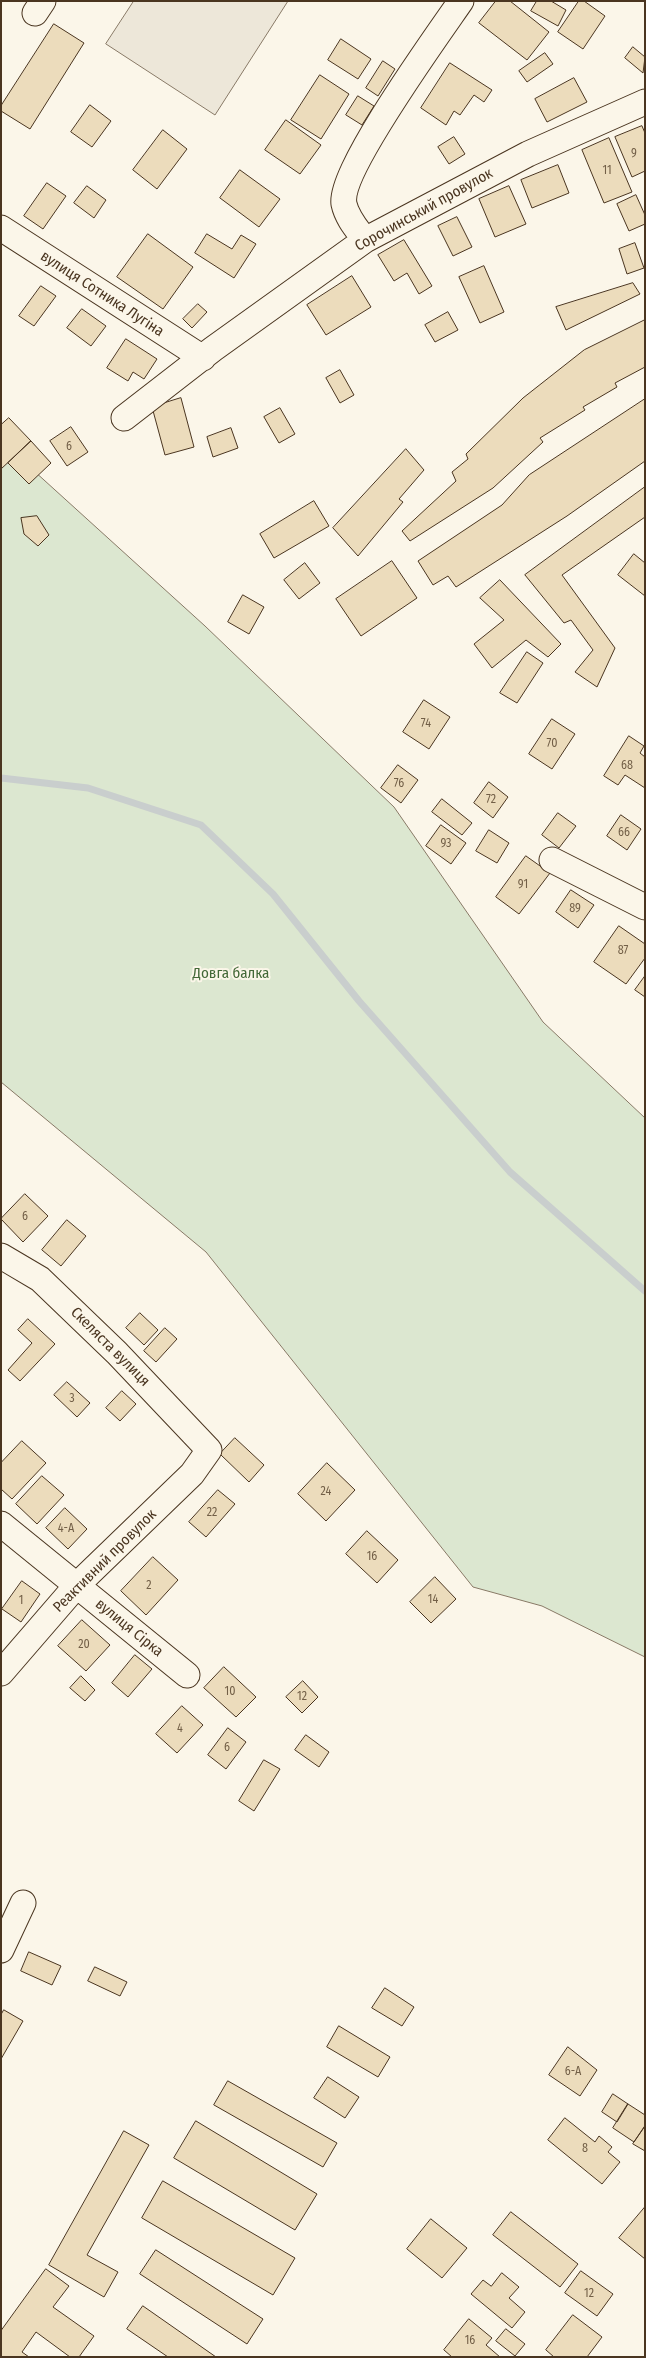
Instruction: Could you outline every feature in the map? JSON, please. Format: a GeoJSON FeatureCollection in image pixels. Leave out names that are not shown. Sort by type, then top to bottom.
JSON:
{"type":"FeatureCollection","features":[{"type":"Feature","properties":{"kind":"street"},"geometry":{"type":"LineString","coordinates":[[365,240],[351,221],[344,203],[349,179],[387,110],[461,1]]}},
{"type":"Feature","properties":{"kind":"street","name":"Сорочинський провулок"},"geometry":{"type":"LineString","coordinates":[[124,418],[365,240],[528,154],[645,102]]}},
{"type":"Feature","properties":{"kind":"street","name":"вулиця Сотника Лугіна"},"geometry":{"type":"LineString","coordinates":[[1,228],[203,358]]}},
{"type":"Feature","properties":{"kind":"street"},"geometry":{"type":"LineString","coordinates":[[552,860],[645,907]]}},
{"type":"Feature","properties":{"kind":"street","name":"Скеляста вулиця"},"geometry":{"type":"LineString","coordinates":[[1,1256],[40,1279],[117,1352],[209,1450]]}},
{"type":"Feature","properties":{"kind":"street","name":"Реактивний провулок"},"geometry":{"type":"LineString","coordinates":[[1,1673],[77,1586],[192,1474],[209,1450]]}},
{"type":"Feature","properties":{"kind":"street","name":"вулиця Сірка"},"geometry":{"type":"LineString","coordinates":[[1,1524],[187,1675]]}},
{"type":"Feature","properties":{"kind":"street"},"geometry":{"type":"LineString","coordinates":[[1,1950],[23,1903]]}},
{"type":"Feature","properties":{"kind":"green space","name":"Довга балка"},"geometry":{"type":"Polygon","coordinates":[[[1,441],[205,626],[394,807],[543,1022],[645,1118],[645,1657],[542,1606],[473,1587],[206,1252],[1,1082],[1,441]]]}},
{"type":"Feature","properties":{"kind":"shaded area"},"geometry":{"type":"Polygon","coordinates":[[[134,1],[288,1],[215,115],[106,44],[134,1]]]}},
{"type":"Feature","properties":{"kind":"building"},"geometry":{"type":"Polygon","coordinates":[[[496,1],[510,1],[549,32],[527,60],[479,23],[496,1]]]}},
{"type":"Feature","properties":{"kind":"building"},"geometry":{"type":"Polygon","coordinates":[[[537,1],[551,1],[566,10],[558,26],[531,11],[537,1]]]}},
{"type":"Feature","properties":{"kind":"building"},"geometry":{"type":"Polygon","coordinates":[[[579,1],[584,1],[605,16],[583,49],[558,32],[579,1]]]}},
{"type":"Feature","properties":{"kind":"building"},"geometry":{"type":"Polygon","coordinates":[[[54,24],[84,43],[30,129],[1,111],[1,106],[54,24]]]}},
{"type":"Feature","properties":{"kind":"building"},"geometry":{"type":"Polygon","coordinates":[[[341,39],[371,59],[358,79],[328,60],[341,39]]]}},
{"type":"Feature","properties":{"kind":"building"},"geometry":{"type":"Polygon","coordinates":[[[633,47],[645,57],[643,73],[625,58],[633,47]]]}},
{"type":"Feature","properties":{"kind":"building"},"geometry":{"type":"Polygon","coordinates":[[[545,53],[553,64],[527,82],[519,71],[545,53]]]}},
{"type":"Feature","properties":{"kind":"building"},"geometry":{"type":"Polygon","coordinates":[[[383,61],[395,69],[378,96],[366,88],[383,61]]]}},
{"type":"Feature","properties":{"kind":"building"},"geometry":{"type":"Polygon","coordinates":[[[450,63],[492,90],[484,102],[474,95],[460,115],[454,111],[446,125],[421,108],[450,63]]]}},
{"type":"Feature","properties":{"kind":"building"},"geometry":{"type":"Polygon","coordinates":[[[320,75],[349,94],[321,139],[291,120],[320,75]]]}},
{"type":"Feature","properties":{"kind":"building"},"geometry":{"type":"Polygon","coordinates":[[[574,78],[587,102],[547,122],[535,99],[574,78]]]}},
{"type":"Feature","properties":{"kind":"building"},"geometry":{"type":"Polygon","coordinates":[[[358,96],[374,106],[362,125],[346,115],[358,96]]]}},
{"type":"Feature","properties":{"kind":"building"},"geometry":{"type":"Polygon","coordinates":[[[90,105],[111,121],[92,147],[71,132],[90,105]]]}},
{"type":"Feature","properties":{"kind":"building"},"geometry":{"type":"Polygon","coordinates":[[[286,120],[321,145],[300,174],[265,150],[286,120]]]}},
{"type":"Feature","properties":{"kind":"building"},"geometry":{"type":"Polygon","coordinates":[[[642,126],[645,133],[645,171],[632,177],[615,137],[642,126]]]}},
{"type":"Feature","properties":{"kind":"building"},"geometry":{"type":"Polygon","coordinates":[[[163,130],[187,149],[157,189],[133,170],[163,130]]]}},
{"type":"Feature","properties":{"kind":"building"},"geometry":{"type":"Polygon","coordinates":[[[454,137],[465,154],[449,164],[438,147],[454,137]]]}},
{"type":"Feature","properties":{"kind":"building"},"geometry":{"type":"Polygon","coordinates":[[[609,138],[632,192],[604,203],[582,150],[609,138]]]}},
{"type":"Feature","properties":{"kind":"building"},"geometry":{"type":"Polygon","coordinates":[[[558,165],[569,193],[532,208],[521,180],[558,165]]]}},
{"type":"Feature","properties":{"kind":"building"},"geometry":{"type":"Polygon","coordinates":[[[240,170],[280,199],[259,227],[220,198],[240,170]]]}},
{"type":"Feature","properties":{"kind":"building"},"geometry":{"type":"Polygon","coordinates":[[[47,183],[66,196],[43,229],[24,216],[47,183]]]}},
{"type":"Feature","properties":{"kind":"building"},"geometry":{"type":"Polygon","coordinates":[[[87,186],[106,200],[94,218],[74,203],[87,186]]]}},
{"type":"Feature","properties":{"kind":"building"},"geometry":{"type":"Polygon","coordinates":[[[509,186],[526,224],[495,237],[479,199],[509,186]]]}},
{"type":"Feature","properties":{"kind":"building"},"geometry":{"type":"Polygon","coordinates":[[[636,195],[645,215],[645,224],[629,231],[617,204],[636,195]]]}},
{"type":"Feature","properties":{"kind":"building"},"geometry":{"type":"Polygon","coordinates":[[[457,217],[472,247],[453,256],[438,226],[457,217]]]}},
{"type":"Feature","properties":{"kind":"building"},"geometry":{"type":"Polygon","coordinates":[[[148,234],[193,267],[163,309],[117,277],[148,234]]]}},
{"type":"Feature","properties":{"kind":"building"},"geometry":{"type":"Polygon","coordinates":[[[207,234],[232,249],[241,235],[256,244],[234,278],[195,253],[207,234]]]}},
{"type":"Feature","properties":{"kind":"building"},"geometry":{"type":"Polygon","coordinates":[[[404,240],[432,286],[419,294],[407,273],[394,281],[378,255],[404,240]]]}},
{"type":"Feature","properties":{"kind":"building"},"geometry":{"type":"Polygon","coordinates":[[[635,243],[644,268],[627,274],[619,249],[635,243]]]}},
{"type":"Feature","properties":{"kind":"building"},"geometry":{"type":"Polygon","coordinates":[[[484,266],[504,312],[480,323],[459,277],[484,266]]]}},
{"type":"Feature","properties":{"kind":"building"},"geometry":{"type":"Polygon","coordinates":[[[352,276],[371,307],[326,335],[307,305],[352,276]]]}},
{"type":"Feature","properties":{"kind":"building"},"geometry":{"type":"Polygon","coordinates":[[[633,283],[640,294],[566,330],[556,307],[633,283]]]}},
{"type":"Feature","properties":{"kind":"building"},"geometry":{"type":"Polygon","coordinates":[[[41,286],[56,296],[34,326],[19,316],[41,286]]]}},
{"type":"Feature","properties":{"kind":"building"},"geometry":{"type":"Polygon","coordinates":[[[198,304],[207,312],[192,328],[183,319],[198,304]]]}},
{"type":"Feature","properties":{"kind":"building"},"geometry":{"type":"Polygon","coordinates":[[[82,309],[106,326],[91,346],[67,328],[82,309]]]}},
{"type":"Feature","properties":{"kind":"building"},"geometry":{"type":"Polygon","coordinates":[[[448,312],[458,330],[435,342],[425,325],[448,312]]]}},
{"type":"Feature","properties":{"kind":"building"},"geometry":{"type":"Polygon","coordinates":[[[645,320],[645,367],[615,383],[617,387],[583,407],[585,410],[540,438],[543,442],[493,488],[410,541],[402,531],[456,481],[452,472],[468,459],[466,454],[523,398],[584,350],[645,320]]]}},
{"type":"Feature","properties":{"kind":"building"},"geometry":{"type":"Polygon","coordinates":[[[126,339],[157,359],[144,379],[133,372],[128,381],[107,368],[126,339]]]}},
{"type":"Feature","properties":{"kind":"building"},"geometry":{"type":"Polygon","coordinates":[[[340,370],[354,395],[340,403],[326,378],[340,370]]]}},
{"type":"Feature","properties":{"kind":"building"},"geometry":{"type":"Polygon","coordinates":[[[181,398],[194,447],[165,455],[152,407],[181,398]]]}},
{"type":"Feature","properties":{"kind":"building"},"geometry":{"type":"Polygon","coordinates":[[[645,399],[645,461],[567,516],[456,587],[448,576],[433,585],[418,561],[502,505],[529,475],[645,399]]]}},
{"type":"Feature","properties":{"kind":"building"},"geometry":{"type":"Polygon","coordinates":[[[280,408],[295,434],[279,443],[264,417],[280,408]]]}},
{"type":"Feature","properties":{"kind":"building"},"geometry":{"type":"Polygon","coordinates":[[[9,418],[31,441],[1,469],[1,425],[9,418]]]}},
{"type":"Feature","properties":{"kind":"building"},"geometry":{"type":"Polygon","coordinates":[[[71,427],[88,452],[67,466],[50,441],[71,427]]]}},
{"type":"Feature","properties":{"kind":"building"},"geometry":{"type":"Polygon","coordinates":[[[231,428],[238,448],[213,457],[207,437],[231,428]]]}},
{"type":"Feature","properties":{"kind":"building"},"geometry":{"type":"Polygon","coordinates":[[[31,441],[51,463],[29,484],[8,463],[31,441]]]}},
{"type":"Feature","properties":{"kind":"building"},"geometry":{"type":"Polygon","coordinates":[[[406,449],[424,470],[399,499],[403,502],[358,556],[333,528],[406,449]]]}},
{"type":"Feature","properties":{"kind":"building"},"geometry":{"type":"Polygon","coordinates":[[[645,487],[645,517],[562,575],[615,648],[597,687],[575,672],[593,650],[571,620],[564,623],[525,575],[645,487]]]}},
{"type":"Feature","properties":{"kind":"building"},"geometry":{"type":"Polygon","coordinates":[[[314,501],[329,526],[274,558],[260,534],[314,501]]]}},
{"type":"Feature","properties":{"kind":"building"},"geometry":{"type":"Polygon","coordinates":[[[37,516],[49,535],[38,546],[24,534],[21,518],[37,516]]]}},
{"type":"Feature","properties":{"kind":"building"},"geometry":{"type":"Polygon","coordinates":[[[634,554],[645,563],[645,596],[618,575],[634,554]]]}},
{"type":"Feature","properties":{"kind":"building"},"geometry":{"type":"Polygon","coordinates":[[[392,561],[417,598],[361,636],[336,599],[392,561]]]}},
{"type":"Feature","properties":{"kind":"building"},"geometry":{"type":"Polygon","coordinates":[[[305,563],[320,583],[299,599],[284,580],[305,563]]]}},
{"type":"Feature","properties":{"kind":"building"},"geometry":{"type":"Polygon","coordinates":[[[500,580],[561,644],[548,657],[526,640],[492,668],[474,644],[504,620],[480,598],[500,580]]]}},
{"type":"Feature","properties":{"kind":"building"},"geometry":{"type":"Polygon","coordinates":[[[243,595],[264,607],[249,634],[228,622],[243,595]]]}},
{"type":"Feature","properties":{"kind":"building"},"geometry":{"type":"Polygon","coordinates":[[[527,652],[543,663],[517,703],[500,693],[527,652]]]}},
{"type":"Feature","properties":{"kind":"building"},"geometry":{"type":"Polygon","coordinates":[[[424,700],[450,717],[429,749],[403,732],[424,700]]]}},
{"type":"Feature","properties":{"kind":"building"},"geometry":{"type":"Polygon","coordinates":[[[552,719],[575,734],[552,769],[529,754],[552,719]]]}},
{"type":"Feature","properties":{"kind":"building"},"geometry":{"type":"Polygon","coordinates":[[[629,736],[644,746],[640,753],[645,757],[645,788],[625,775],[618,785],[604,776],[629,736]]]}},
{"type":"Feature","properties":{"kind":"building"},"geometry":{"type":"Polygon","coordinates":[[[398,765],[418,780],[401,803],[381,788],[398,765]]]}},
{"type":"Feature","properties":{"kind":"building"},"geometry":{"type":"Polygon","coordinates":[[[489,782],[508,797],[493,818],[474,803],[489,782]]]}},
{"type":"Feature","properties":{"kind":"building"},"geometry":{"type":"Polygon","coordinates":[[[442,799],[472,823],[462,835],[432,812],[442,799]]]}},
{"type":"Feature","properties":{"kind":"building"},"geometry":{"type":"Polygon","coordinates":[[[558,813],[576,826],[559,848],[542,835],[558,813]]]}},
{"type":"Feature","properties":{"kind":"building"},"geometry":{"type":"Polygon","coordinates":[[[621,815],[641,829],[627,850],[607,836],[621,815]]]}},
{"type":"Feature","properties":{"kind":"building"},"geometry":{"type":"Polygon","coordinates":[[[441,825],[466,843],[451,864],[426,846],[441,825]]]}},
{"type":"Feature","properties":{"kind":"building"},"geometry":{"type":"Polygon","coordinates":[[[489,830],[509,843],[497,863],[476,851],[489,830]]]}},
{"type":"Feature","properties":{"kind":"building"},"geometry":{"type":"Polygon","coordinates":[[[526,856],[550,873],[519,914],[496,897],[526,856]]]}},
{"type":"Feature","properties":{"kind":"building"},"geometry":{"type":"Polygon","coordinates":[[[571,890],[594,905],[578,928],[556,912],[571,890]]]}},
{"type":"Feature","properties":{"kind":"building"},"geometry":{"type":"Polygon","coordinates":[[[619,926],[645,944],[645,958],[626,984],[594,962],[619,926]]]}},
{"type":"Feature","properties":{"kind":"building"},"geometry":{"type":"Polygon","coordinates":[[[645,976],[645,997],[635,990],[645,976]]]}},
{"type":"Feature","properties":{"kind":"building"},"geometry":{"type":"Polygon","coordinates":[[[25,1194],[48,1216],[23,1242],[1,1219],[25,1194]]]}},
{"type":"Feature","properties":{"kind":"building"},"geometry":{"type":"Polygon","coordinates":[[[67,1220],[86,1236],[61,1266],[42,1250],[67,1220]]]}},
{"type":"Feature","properties":{"kind":"building"},"geometry":{"type":"Polygon","coordinates":[[[140,1313],[158,1330],[144,1345],[126,1328],[140,1313]]]}},
{"type":"Feature","properties":{"kind":"building"},"geometry":{"type":"Polygon","coordinates":[[[28,1319],[55,1344],[20,1381],[8,1370],[32,1343],[18,1330],[28,1319]]]}},
{"type":"Feature","properties":{"kind":"building"},"geometry":{"type":"Polygon","coordinates":[[[165,1328],[177,1339],[156,1362],[144,1351],[165,1328]]]}},
{"type":"Feature","properties":{"kind":"building"},"geometry":{"type":"Polygon","coordinates":[[[67,1382],[90,1403],[77,1417],[54,1395],[67,1382]]]}},
{"type":"Feature","properties":{"kind":"building"},"geometry":{"type":"Polygon","coordinates":[[[122,1391],[136,1404],[120,1421],[106,1408],[122,1391]]]}},
{"type":"Feature","properties":{"kind":"building"},"geometry":{"type":"Polygon","coordinates":[[[235,1438],[264,1465],[249,1482],[220,1454],[235,1438]]]}},
{"type":"Feature","properties":{"kind":"building"},"geometry":{"type":"Polygon","coordinates":[[[22,1441],[46,1463],[12,1499],[1,1489],[1,1463],[22,1441]]]}},
{"type":"Feature","properties":{"kind":"building"},"geometry":{"type":"Polygon","coordinates":[[[327,1463],[355,1490],[326,1521],[298,1494],[327,1463]]]}},
{"type":"Feature","properties":{"kind":"building"},"geometry":{"type":"Polygon","coordinates":[[[42,1476],[64,1495],[37,1524],[16,1504],[42,1476]]]}},
{"type":"Feature","properties":{"kind":"building"},"geometry":{"type":"Polygon","coordinates":[[[218,1490],[235,1504],[206,1537],[189,1522],[218,1490]]]}},
{"type":"Feature","properties":{"kind":"building"},"geometry":{"type":"Polygon","coordinates":[[[65,1508],[87,1529],[68,1549],[46,1528],[65,1508]]]}},
{"type":"Feature","properties":{"kind":"building"},"geometry":{"type":"Polygon","coordinates":[[[367,1531],[398,1560],[377,1583],[346,1554],[367,1531]]]}},
{"type":"Feature","properties":{"kind":"building"},"geometry":{"type":"Polygon","coordinates":[[[153,1557],[178,1580],[146,1615],[121,1591],[153,1557]]]}},
{"type":"Feature","properties":{"kind":"building"},"geometry":{"type":"Polygon","coordinates":[[[435,1577],[456,1599],[431,1623],[410,1602],[435,1577]]]}},
{"type":"Feature","properties":{"kind":"building"},"geometry":{"type":"Polygon","coordinates":[[[22,1581],[40,1594],[21,1622],[2,1609],[22,1581]]]}},
{"type":"Feature","properties":{"kind":"building"},"geometry":{"type":"Polygon","coordinates":[[[82,1620],[110,1645],[86,1671],[58,1646],[82,1620]]]}},
{"type":"Feature","properties":{"kind":"building"},"geometry":{"type":"Polygon","coordinates":[[[135,1655],[152,1669],[128,1697],[112,1683],[135,1655]]]}},
{"type":"Feature","properties":{"kind":"building"},"geometry":{"type":"Polygon","coordinates":[[[224,1667],[256,1697],[236,1717],[204,1688],[224,1667]]]}},
{"type":"Feature","properties":{"kind":"building"},"geometry":{"type":"Polygon","coordinates":[[[81,1676],[95,1690],[85,1701],[70,1688],[81,1676]]]}},
{"type":"Feature","properties":{"kind":"building"},"geometry":{"type":"Polygon","coordinates":[[[303,1681],[318,1697],[302,1713],[286,1697],[303,1681]]]}},
{"type":"Feature","properties":{"kind":"building"},"geometry":{"type":"Polygon","coordinates":[[[182,1706],[203,1725],[177,1753],[156,1734],[182,1706]]]}},
{"type":"Feature","properties":{"kind":"building"},"geometry":{"type":"Polygon","coordinates":[[[228,1728],[246,1742],[226,1769],[208,1755],[228,1728]]]}},
{"type":"Feature","properties":{"kind":"building"},"geometry":{"type":"Polygon","coordinates":[[[306,1735],[329,1752],[319,1767],[295,1750],[306,1735]]]}},
{"type":"Feature","properties":{"kind":"building"},"geometry":{"type":"Polygon","coordinates":[[[264,1760],[280,1769],[254,1811],[239,1801],[264,1760]]]}},
{"type":"Feature","properties":{"kind":"building"},"geometry":{"type":"Polygon","coordinates":[[[29,1952],[61,1966],[52,1985],[21,1971],[29,1952]]]}},
{"type":"Feature","properties":{"kind":"building"},"geometry":{"type":"Polygon","coordinates":[[[95,1967],[127,1982],[120,1996],[88,1981],[95,1967]]]}},
{"type":"Feature","properties":{"kind":"building"},"geometry":{"type":"Polygon","coordinates":[[[385,1988],[414,2007],[402,2026],[372,2008],[385,1988]]]}},
{"type":"Feature","properties":{"kind":"building"},"geometry":{"type":"Polygon","coordinates":[[[4,2010],[23,2021],[1,2059],[1,2015],[4,2010]]]}},
{"type":"Feature","properties":{"kind":"building"},"geometry":{"type":"Polygon","coordinates":[[[339,2026],[390,2057],[378,2077],[327,2047],[339,2026]]]}},
{"type":"Feature","properties":{"kind":"building"},"geometry":{"type":"Polygon","coordinates":[[[568,2047],[597,2070],[580,2096],[549,2075],[568,2047]]]}},
{"type":"Feature","properties":{"kind":"building"},"geometry":{"type":"Polygon","coordinates":[[[328,2077],[359,2097],[345,2118],[314,2098],[328,2077]]]}},
{"type":"Feature","properties":{"kind":"building"},"geometry":{"type":"Polygon","coordinates":[[[228,2081],[337,2143],[323,2167],[214,2105],[228,2081]]]}},
{"type":"Feature","properties":{"kind":"building"},"geometry":{"type":"Polygon","coordinates":[[[613,2094],[628,2104],[617,2122],[602,2112],[613,2094]]]}},
{"type":"Feature","properties":{"kind":"building"},"geometry":{"type":"Polygon","coordinates":[[[628,2104],[645,2115],[645,2126],[634,2142],[613,2128],[628,2104]]]}},
{"type":"Feature","properties":{"kind":"building"},"geometry":{"type":"Polygon","coordinates":[[[565,2118],[595,2142],[599,2136],[612,2147],[608,2152],[620,2162],[602,2184],[548,2140],[565,2118]]]}},
{"type":"Feature","properties":{"kind":"building"},"geometry":{"type":"Polygon","coordinates":[[[196,2121],[317,2194],[295,2230],[174,2158],[196,2121]]]}},
{"type":"Feature","properties":{"kind":"building"},"geometry":{"type":"Polygon","coordinates":[[[645,2126],[645,2151],[633,2144],[645,2126]]]}},
{"type":"Feature","properties":{"kind":"building"},"geometry":{"type":"Polygon","coordinates":[[[124,2131],[149,2145],[87,2255],[118,2272],[104,2297],[49,2265],[124,2131]]]}},
{"type":"Feature","properties":{"kind":"building"},"geometry":{"type":"Polygon","coordinates":[[[163,2181],[295,2258],[273,2295],[142,2218],[163,2181]]]}},
{"type":"Feature","properties":{"kind":"building"},"geometry":{"type":"Polygon","coordinates":[[[645,2207],[645,2259],[619,2238],[645,2207]]]}},
{"type":"Feature","properties":{"kind":"building"},"geometry":{"type":"Polygon","coordinates":[[[511,2212],[578,2264],[560,2287],[493,2235],[511,2212]]]}},
{"type":"Feature","properties":{"kind":"building"},"geometry":{"type":"Polygon","coordinates":[[[431,2219],[467,2248],[442,2278],[407,2249],[431,2219]]]}},
{"type":"Feature","properties":{"kind":"building"},"geometry":{"type":"Polygon","coordinates":[[[156,2250],[263,2319],[247,2344],[140,2274],[156,2250]]]}},
{"type":"Feature","properties":{"kind":"building"},"geometry":{"type":"Polygon","coordinates":[[[46,2269],[69,2286],[53,2307],[94,2336],[79,2357],[70,2357],[36,2332],[22,2352],[29,2357],[1,2357],[1,2331],[46,2269]]]}},
{"type":"Feature","properties":{"kind":"building"},"geometry":{"type":"Polygon","coordinates":[[[581,2271],[613,2294],[597,2316],[565,2293],[581,2271]]]}},
{"type":"Feature","properties":{"kind":"building"},"geometry":{"type":"Polygon","coordinates":[[[502,2273],[519,2287],[509,2298],[525,2312],[512,2328],[471,2294],[483,2280],[491,2286],[502,2273]]]}},
{"type":"Feature","properties":{"kind":"building"},"geometry":{"type":"Polygon","coordinates":[[[143,2306],[216,2357],[168,2357],[127,2329],[143,2306]]]}},
{"type":"Feature","properties":{"kind":"building"},"geometry":{"type":"Polygon","coordinates":[[[573,2315],[602,2337],[587,2357],[554,2357],[546,2350],[573,2315]]]}},
{"type":"Feature","properties":{"kind":"building"},"geometry":{"type":"Polygon","coordinates":[[[469,2319],[492,2338],[486,2345],[500,2357],[452,2357],[444,2350],[469,2319]]]}},
{"type":"Feature","properties":{"kind":"building"},"geometry":{"type":"Polygon","coordinates":[[[506,2329],[525,2344],[515,2356],[496,2341],[506,2329]]]}},
{"type":"Feature","properties":{"kind":"waterway"},"geometry":{"type":"LineString","coordinates":[[1,778],[88,788],[201,825],[273,894],[359,1001],[510,1172],[645,1291]]}}]}
